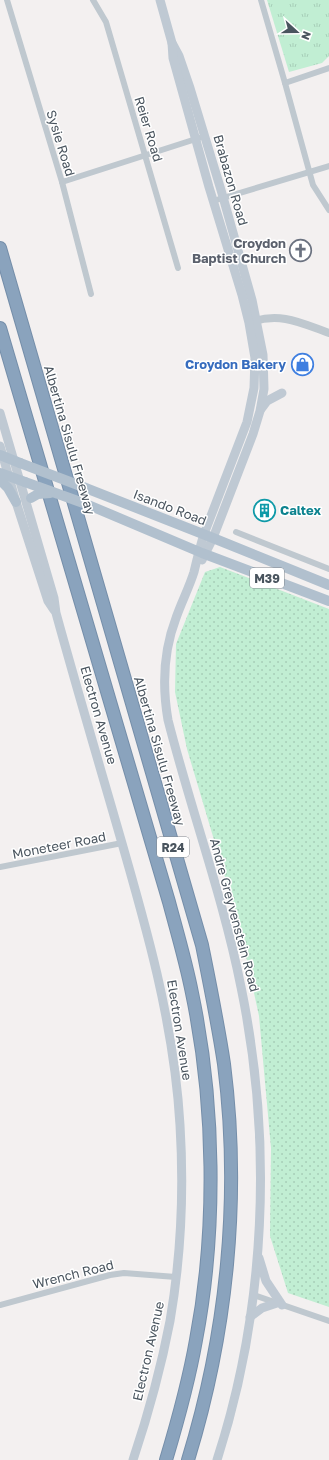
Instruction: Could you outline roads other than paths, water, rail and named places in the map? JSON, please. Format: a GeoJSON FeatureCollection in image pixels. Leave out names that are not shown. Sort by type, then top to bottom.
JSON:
{"type":"FeatureCollection","features":[{"type":"Feature","properties":{"kind":"highway","name":"Albertina Sisulu Freeway"},"geometry":{"type":"LineString","coordinates":[[0,248],[202,945],[224,1065],[230,1152],[230,1216],[227,1266],[221,1314],[210,1376],[188,1460]]}},
{"type":"Feature","properties":{"kind":"highway","name":"R24"},"geometry":{"type":"LineString","coordinates":[[0,328],[185,958],[193,994],[201,1046],[208,1111],[210,1147],[210,1193],[206,1271],[190,1370],[166,1460]]}},
{"type":"Feature","properties":{"kind":"main road","name":"Brabazon Road"},"geometry":{"type":"LineString","coordinates":[[160,0],[172,43],[182,62],[213,201],[229,238],[262,347],[264,365],[264,389],[260,411],[253,434],[202,553]]}},
{"type":"Feature","properties":{"kind":"main road","name":"Brabazon Road"},"geometry":{"type":"LineString","coordinates":[[200,138],[223,199],[229,238]]}},
{"type":"Feature","properties":{"kind":"main road","name":"Brabazon Road"},"geometry":{"type":"LineString","coordinates":[[209,536],[252,403],[255,358],[253,321]]}},
{"type":"Feature","properties":{"kind":"main road"},"geometry":{"type":"LineString","coordinates":[[260,411],[267,401],[282,392]]}},
{"type":"Feature","properties":{"kind":"main road","name":"Electron Avenue"},"geometry":{"type":"LineString","coordinates":[[0,413],[22,481],[24,501],[48,601],[56,613],[156,964],[168,1024],[175,1074],[180,1124],[182,1194],[176,1278],[170,1321],[158,1374],[133,1460]]}},
{"type":"Feature","properties":{"kind":"main road"},"geometry":{"type":"LineString","coordinates":[[0,446],[3,476],[8,488],[24,501],[38,494],[56,493]]}},
{"type":"Feature","properties":{"kind":"main road","name":"Isando Road"},"geometry":{"type":"LineString","coordinates":[[2,456],[209,536],[329,585]]}},
{"type":"Feature","properties":{"kind":"main road","name":"M39"},"geometry":{"type":"LineString","coordinates":[[3,476],[22,481],[86,504],[202,553],[329,601]]}},
{"type":"Feature","properties":{"kind":"main road","name":"Andre Greyvenstein Road"},"geometry":{"type":"LineString","coordinates":[[202,553],[176,617],[167,648],[163,677],[165,703],[173,742],[229,934],[241,986],[250,1033],[256,1083],[260,1140],[258,1249],[254,1295],[234,1396],[217,1460]]}},
{"type":"Feature","properties":{"kind":"main road"},"geometry":{"type":"LineString","coordinates":[[250,1317],[262,1308],[280,1304],[266,1281],[258,1249]]}},
{"type":"Feature","properties":{"kind":"street","name":"Sysie Road"},"geometry":{"type":"LineString","coordinates":[[7,0],[62,182],[91,294]]}},
{"type":"Feature","properties":{"kind":"street","name":"Reier Road"},"geometry":{"type":"LineString","coordinates":[[93,0],[106,22],[178,268]]}},
{"type":"Feature","properties":{"kind":"street"},"geometry":{"type":"LineString","coordinates":[[261,0],[313,185],[329,210]]}},
{"type":"Feature","properties":{"kind":"street"},"geometry":{"type":"LineString","coordinates":[[285,83],[329,68]]}},
{"type":"Feature","properties":{"kind":"street"},"geometry":{"type":"LineString","coordinates":[[62,182],[200,138]]}},
{"type":"Feature","properties":{"kind":"street"},"geometry":{"type":"LineString","coordinates":[[213,201],[329,166]]}},
{"type":"Feature","properties":{"kind":"street"},"geometry":{"type":"LineString","coordinates":[[253,321],[271,317],[284,318],[297,321],[329,333]]}},
{"type":"Feature","properties":{"kind":"street"},"geometry":{"type":"LineString","coordinates":[[236,532],[329,569]]}},
{"type":"Feature","properties":{"kind":"street","name":"Moneteer Road"},"geometry":{"type":"LineString","coordinates":[[0,867],[122,843]]}},
{"type":"Feature","properties":{"kind":"street","name":"Wrench Road"},"geometry":{"type":"LineString","coordinates":[[0,1305],[110,1275],[124,1273],[176,1278]]}},
{"type":"Feature","properties":{"kind":"street"},"geometry":{"type":"LineString","coordinates":[[254,1295],[329,1321]]}},
{"type":"Feature","properties":{"kind":"place","name":"Croydon Baptist Church"},"geometry":{"type":"Point","coordinates":[301,250]}},
{"type":"Feature","properties":{"kind":"place","name":"Croydon Bakery"},"geometry":{"type":"Point","coordinates":[302,364]}},
{"type":"Feature","properties":{"kind":"place","name":"Caltex"},"geometry":{"type":"Point","coordinates":[265,510]}}]}
